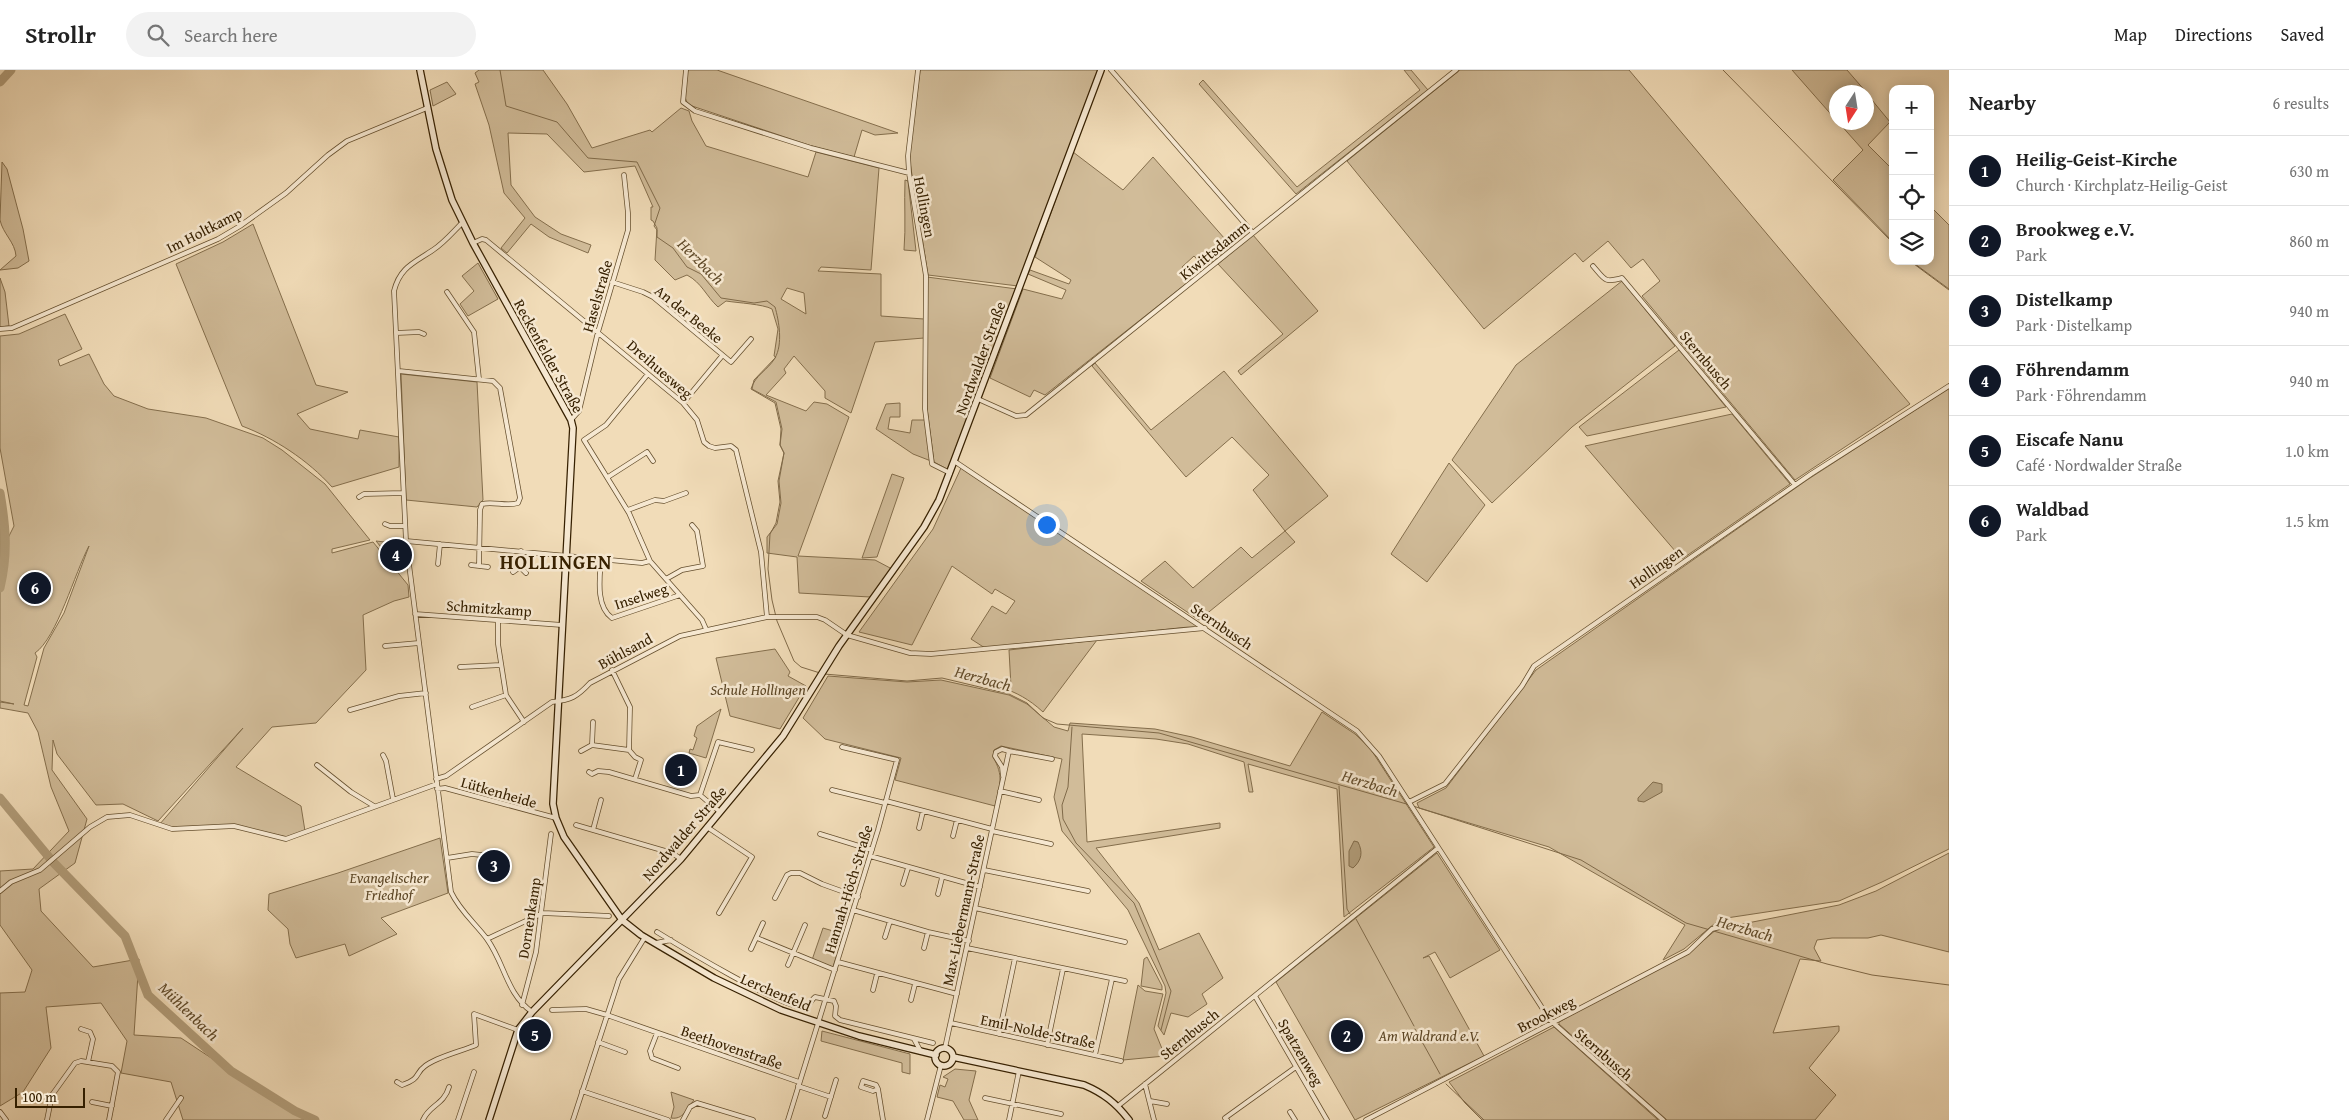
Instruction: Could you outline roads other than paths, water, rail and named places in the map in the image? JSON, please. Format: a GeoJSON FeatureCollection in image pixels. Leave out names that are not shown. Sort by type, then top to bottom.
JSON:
{"type":"FeatureCollection","features":[{"type":"Feature","properties":{"kind":"street","name":"Reckenfelder Straße"},"geometry":{"type":"LineString","coordinates":[[420,70],[444,180],[462,223],[571,420],[574,440],[562,625],[554,804],[556,818],[564,838],[622,920]]}},
{"type":"Feature","properties":{"kind":"street","name":"Hollingen"},"geometry":{"type":"LineString","coordinates":[[686,70],[683,102],[695,111],[811,148],[909,173],[926,276],[925,409],[932,464],[950,473]]}},
{"type":"Feature","properties":{"kind":"street"},"geometry":{"type":"LineString","coordinates":[[909,173],[908,156],[918,70]]}},
{"type":"Feature","properties":{"kind":"street","name":"Nordwalder Straße"},"geometry":{"type":"LineString","coordinates":[[489,1120],[518,1030],[532,1012],[681,859],[784,736],[824,668],[924,527],[939,500],[950,473],[1100,70]]}},
{"type":"Feature","properties":{"kind":"street"},"geometry":{"type":"LineString","coordinates":[[1111,70],[1253,233]]}},
{"type":"Feature","properties":{"kind":"street","name":"Kiwittsdamm"},"geometry":{"type":"LineString","coordinates":[[978,399],[1016,416],[1026,415],[1456,70]]}},
{"type":"Feature","properties":{"kind":"street","name":"Im Holtkamp"},"geometry":{"type":"LineString","coordinates":[[0,330],[12,328],[218,239],[279,199],[347,141],[427,108]]}},
{"type":"Feature","properties":{"kind":"street","name":"Haselstraße"},"geometry":{"type":"LineString","coordinates":[[571,420],[579,411],[598,332],[628,230],[624,175]]}},
{"type":"Feature","properties":{"kind":"street"},"geometry":{"type":"LineString","coordinates":[[462,223],[441,244],[407,265],[401,273],[394,292],[406,541],[451,892],[456,903],[487,939],[516,999],[532,1012]]}},
{"type":"Feature","properties":{"kind":"street","name":"Dreihuesweg"},"geometry":{"type":"LineString","coordinates":[[473,243],[482,239],[486,240],[683,403],[698,420],[704,442],[708,446],[715,448],[731,446],[736,450],[761,552],[767,617]]}},
{"type":"Feature","properties":{"kind":"street","name":"Sternbusch"},"geometry":{"type":"LineString","coordinates":[[1594,266],[1605,280],[1610,281],[1622,278],[1795,485]]}},
{"type":"Feature","properties":{"kind":"street","name":"An der Beeke"},"geometry":{"type":"LineString","coordinates":[[612,282],[643,292],[652,298],[730,362],[751,339]]}},
{"type":"Feature","properties":{"kind":"street"},"geometry":{"type":"LineString","coordinates":[[447,292],[474,332],[479,379]]}},
{"type":"Feature","properties":{"kind":"street"},"geometry":{"type":"LineString","coordinates":[[396,333],[419,332],[424,334]]}},
{"type":"Feature","properties":{"kind":"street","name":"An der Beeke"},"geometry":{"type":"LineString","coordinates":[[683,403],[722,356]]}},
{"type":"Feature","properties":{"kind":"street"},"geometry":{"type":"LineString","coordinates":[[399,371],[493,381],[500,388],[520,498],[518,503],[513,505],[488,502],[482,504],[480,510],[481,547],[479,566]]}},
{"type":"Feature","properties":{"kind":"street"},"geometry":{"type":"LineString","coordinates":[[648,374],[606,425],[584,440],[628,510],[650,561],[702,620],[706,629]]}},
{"type":"Feature","properties":{"kind":"street","name":"Hollingen"},"geometry":{"type":"LineString","coordinates":[[1410,802],[1445,784],[1522,686],[1534,666],[1795,485],[1949,386]]}},
{"type":"Feature","properties":{"kind":"street"},"geometry":{"type":"LineString","coordinates":[[608,477],[647,452],[653,461]]}},
{"type":"Feature","properties":{"kind":"street","name":"Sternbusch"},"geometry":{"type":"LineString","coordinates":[[954,461],[1357,731],[1372,745],[1553,1023],[1663,1120]]}},
{"type":"Feature","properties":{"kind":"street"},"geometry":{"type":"LineString","coordinates":[[359,497],[364,494],[403,493]]}},
{"type":"Feature","properties":{"kind":"street"},"geometry":{"type":"LineString","coordinates":[[628,510],[655,500],[664,501],[686,493]]}},
{"type":"Feature","properties":{"kind":"street"},"geometry":{"type":"LineString","coordinates":[[385,524],[405,526]]}},
{"type":"Feature","properties":{"kind":"street"},"geometry":{"type":"LineString","coordinates":[[666,579],[682,570],[703,566],[697,531],[692,525]]}},
{"type":"Feature","properties":{"kind":"street"},"geometry":{"type":"LineString","coordinates":[[406,541],[642,563],[650,561]]}},
{"type":"Feature","properties":{"kind":"street"},"geometry":{"type":"LineString","coordinates":[[438,564],[440,544]]}},
{"type":"Feature","properties":{"kind":"street"},"geometry":{"type":"LineString","coordinates":[[521,551],[520,566],[526,573]]}},
{"type":"Feature","properties":{"kind":"street","name":"Inselweg"},"geometry":{"type":"LineString","coordinates":[[601,558],[600,591],[607,614],[612,618],[680,595]]}},
{"type":"Feature","properties":{"kind":"street"},"geometry":{"type":"LineString","coordinates":[[471,565],[488,566]]}},
{"type":"Feature","properties":{"kind":"street"},"geometry":{"type":"LineString","coordinates":[[512,572],[520,566]]}},
{"type":"Feature","properties":{"kind":"street","name":"Schmitzkamp"},"geometry":{"type":"LineString","coordinates":[[414,614],[562,625]]}},
{"type":"Feature","properties":{"kind":"street","name":"Bühlsand"},"geometry":{"type":"LineString","coordinates":[[0,891],[11,882],[40,870],[99,820],[118,814],[130,815],[172,829],[226,825],[286,839],[437,784],[548,704],[567,700],[583,692],[590,683],[672,639],[706,629],[780,616],[817,617],[825,620],[847,635]]}},
{"type":"Feature","properties":{"kind":"street"},"geometry":{"type":"LineString","coordinates":[[498,620],[497,636],[506,695],[524,722]]}},
{"type":"Feature","properties":{"kind":"street"},"geometry":{"type":"LineString","coordinates":[[847,635],[910,653],[931,654],[1205,628]]}},
{"type":"Feature","properties":{"kind":"street"},"geometry":{"type":"LineString","coordinates":[[385,646],[419,642]]}},
{"type":"Feature","properties":{"kind":"street"},"geometry":{"type":"LineString","coordinates":[[460,667],[501,665]]}},
{"type":"Feature","properties":{"kind":"street"},"geometry":{"type":"LineString","coordinates":[[612,670],[630,707],[629,750]]}},
{"type":"Feature","properties":{"kind":"street"},"geometry":{"type":"LineString","coordinates":[[350,710],[399,696],[426,693]]}},
{"type":"Feature","properties":{"kind":"street"},"geometry":{"type":"LineString","coordinates":[[472,707],[506,695]]}},
{"type":"Feature","properties":{"kind":"street"},"geometry":{"type":"LineString","coordinates":[[592,745],[593,722]]}},
{"type":"Feature","properties":{"kind":"street"},"geometry":{"type":"LineString","coordinates":[[700,795],[718,742],[752,750]]}},
{"type":"Feature","properties":{"kind":"street"},"geometry":{"type":"LineString","coordinates":[[581,751],[592,745],[629,750],[635,757],[641,760],[635,779]]}},
{"type":"Feature","properties":{"kind":"street","name":"Hannah-Höch-Straße"},"geometry":{"type":"LineString","coordinates":[[788,1120],[858,897],[897,760],[842,747]]}},
{"type":"Feature","properties":{"kind":"street"},"geometry":{"type":"LineString","coordinates":[[1004,776],[1002,767],[995,756],[996,752],[1002,749],[1052,759]]}},
{"type":"Feature","properties":{"kind":"street","name":"Max-Liebermann-Straße"},"geometry":{"type":"LineString","coordinates":[[945,1048],[1009,751]]}},
{"type":"Feature","properties":{"kind":"street"},"geometry":{"type":"LineString","coordinates":[[383,755],[386,761],[393,799]]}},
{"type":"Feature","properties":{"kind":"street"},"geometry":{"type":"LineString","coordinates":[[317,765],[351,792],[374,806]]}},
{"type":"Feature","properties":{"kind":"street"},"geometry":{"type":"LineString","coordinates":[[589,772],[592,774],[598,771],[609,772],[691,796],[700,795],[720,812]]}},
{"type":"Feature","properties":{"kind":"street","name":"Lütkenheide"},"geometry":{"type":"LineString","coordinates":[[437,784],[445,788],[556,818]]}},
{"type":"Feature","properties":{"kind":"street"},"geometry":{"type":"LineString","coordinates":[[832,790],[1051,844]]}},
{"type":"Feature","properties":{"kind":"street"},"geometry":{"type":"LineString","coordinates":[[1000,791],[1039,800]]}},
{"type":"Feature","properties":{"kind":"street"},"geometry":{"type":"LineString","coordinates":[[593,830],[601,800]]}},
{"type":"Feature","properties":{"kind":"street"},"geometry":{"type":"LineString","coordinates":[[919,828],[923,811]]}},
{"type":"Feature","properties":{"kind":"street"},"geometry":{"type":"LineString","coordinates":[[953,836],[957,820]]}},
{"type":"Feature","properties":{"kind":"street"},"geometry":{"type":"LineString","coordinates":[[576,825],[672,853],[681,859]]}},
{"type":"Feature","properties":{"kind":"street"},"geometry":{"type":"LineString","coordinates":[[707,828],[752,857],[719,913]]}},
{"type":"Feature","properties":{"kind":"street","name":"Dornenkamp"},"geometry":{"type":"LineString","coordinates":[[522,1005],[536,952],[543,914],[551,834]]}},
{"type":"Feature","properties":{"kind":"street"},"geometry":{"type":"LineString","coordinates":[[820,834],[872,850]]}},
{"type":"Feature","properties":{"kind":"street","name":"Sternbusch"},"geometry":{"type":"LineString","coordinates":[[1118,1106],[1438,848]]}},
{"type":"Feature","properties":{"kind":"street"},"geometry":{"type":"LineString","coordinates":[[446,858],[472,854],[501,857]]}},
{"type":"Feature","properties":{"kind":"street"},"geometry":{"type":"LineString","coordinates":[[486,856],[486,871],[489,879]]}},
{"type":"Feature","properties":{"kind":"street"},"geometry":{"type":"LineString","coordinates":[[870,856],[942,878],[980,887]]}},
{"type":"Feature","properties":{"kind":"street"},"geometry":{"type":"LineString","coordinates":[[903,884],[908,868]]}},
{"type":"Feature","properties":{"kind":"street"},"geometry":{"type":"LineString","coordinates":[[984,870],[1088,891]]}},
{"type":"Feature","properties":{"kind":"street"},"geometry":{"type":"LineString","coordinates":[[775,898],[787,875],[791,873],[800,873],[822,884],[858,897]]}},
{"type":"Feature","properties":{"kind":"street"},"geometry":{"type":"LineString","coordinates":[[938,894],[942,878]]}},
{"type":"Feature","properties":{"kind":"street"},"geometry":{"type":"LineString","coordinates":[[976,908],[1125,942]]}},
{"type":"Feature","properties":{"kind":"street"},"geometry":{"type":"LineString","coordinates":[[854,910],[928,932],[968,941]]}},
{"type":"Feature","properties":{"kind":"street"},"geometry":{"type":"LineString","coordinates":[[487,939],[543,914],[610,916]]}},
{"type":"Feature","properties":{"kind":"street","name":"Lerchenfeld"},"geometry":{"type":"LineString","coordinates":[[622,920],[645,937],[741,992],[781,1010],[859,1036],[936,1056]]}},
{"type":"Feature","properties":{"kind":"street"},"geometry":{"type":"LineString","coordinates":[[885,937],[890,921]]}},
{"type":"Feature","properties":{"kind":"street"},"geometry":{"type":"LineString","coordinates":[[751,949],[763,923]]}},
{"type":"Feature","properties":{"kind":"street"},"geometry":{"type":"LineString","coordinates":[[788,965],[805,924]]}},
{"type":"Feature","properties":{"kind":"street","name":"Brookweg"},"geometry":{"type":"LineString","coordinates":[[1366,1120],[1688,952],[1710,931],[1732,924]]}},
{"type":"Feature","properties":{"kind":"street"},"geometry":{"type":"LineString","coordinates":[[657,932],[723,972],[802,1008],[808,1006],[815,997],[826,998],[834,1001],[836,1006],[835,1016],[840,1020],[933,1043]]}},
{"type":"Feature","properties":{"kind":"street"},"geometry":{"type":"LineString","coordinates":[[924,948],[928,932]]}},
{"type":"Feature","properties":{"kind":"street"},"geometry":{"type":"LineString","coordinates":[[573,1120],[620,979],[645,937]]}},
{"type":"Feature","properties":{"kind":"street"},"geometry":{"type":"LineString","coordinates":[[757,938],[835,970]]}},
{"type":"Feature","properties":{"kind":"street"},"geometry":{"type":"LineString","coordinates":[[655,943],[670,940]]}},
{"type":"Feature","properties":{"kind":"street"},"geometry":{"type":"LineString","coordinates":[[967,948],[1125,981]]}},
{"type":"Feature","properties":{"kind":"street"},"geometry":{"type":"LineString","coordinates":[[999,1034],[1015,958]]}},
{"type":"Feature","properties":{"kind":"street"},"geometry":{"type":"LineString","coordinates":[[838,962],[957,994]]}},
{"type":"Feature","properties":{"kind":"street"},"geometry":{"type":"LineString","coordinates":[[1047,1045],[1064,969]]}},
{"type":"Feature","properties":{"kind":"street"},"geometry":{"type":"LineString","coordinates":[[873,990],[877,974]]}},
{"type":"Feature","properties":{"kind":"street"},"geometry":{"type":"LineString","coordinates":[[1095,1055],[1112,979]]}},
{"type":"Feature","properties":{"kind":"street"},"geometry":{"type":"LineString","coordinates":[[911,1000],[915,984]]}},
{"type":"Feature","properties":{"kind":"street","name":"Spatzenweg"},"geometry":{"type":"LineString","coordinates":[[1255,996],[1327,1120]]}},
{"type":"Feature","properties":{"kind":"street","name":"Beethovenstraße"},"geometry":{"type":"LineString","coordinates":[[552,1010],[586,1009],[607,1014],[832,1097]]}},
{"type":"Feature","properties":{"kind":"street"},"geometry":{"type":"LineString","coordinates":[[397,1082],[402,1086],[414,1081],[424,1066],[476,1045],[474,1014],[518,1030]]}},
{"type":"Feature","properties":{"kind":"street","name":"Emil-Nolde-Straße"},"geometry":{"type":"LineString","coordinates":[[951,1023],[1121,1061]]}},
{"type":"Feature","properties":{"kind":"street"},"geometry":{"type":"LineString","coordinates":[[81,1029],[90,1032],[93,1039],[88,1062]]}},
{"type":"Feature","properties":{"kind":"street"},"geometry":{"type":"LineString","coordinates":[[656,1033],[650,1050],[652,1058],[678,1068]]}},
{"type":"Feature","properties":{"kind":"street"},"geometry":{"type":"LineString","coordinates":[[914,1039],[921,1052]]}},
{"type":"Feature","properties":{"kind":"street"},"geometry":{"type":"LineString","coordinates":[[598,1042],[625,1052]]}},
{"type":"Feature","properties":{"kind":"street"},"geometry":{"type":"LineString","coordinates":[[945,1048],[951,1051],[953,1057],[950,1063],[941,1065],[937,1061],[936,1056],[938,1051],[945,1048]]}},
{"type":"Feature","properties":{"kind":"street"},"geometry":{"type":"LineString","coordinates":[[953,1057],[1084,1085],[1099,1092],[1118,1106],[1129,1120]]}},
{"type":"Feature","properties":{"kind":"street"},"geometry":{"type":"LineString","coordinates":[[46,1120],[52,1095],[75,1062],[112,1066],[118,1072],[109,1120]]}},
{"type":"Feature","properties":{"kind":"street"},"geometry":{"type":"LineString","coordinates":[[927,1120],[941,1065]]}},
{"type":"Feature","properties":{"kind":"street"},"geometry":{"type":"LineString","coordinates":[[1227,1120],[1225,1118],[1296,1067]]}},
{"type":"Feature","properties":{"kind":"street"},"geometry":{"type":"LineString","coordinates":[[1009,1120],[1019,1071]]}},
{"type":"Feature","properties":{"kind":"street"},"geometry":{"type":"LineString","coordinates":[[458,1120],[474,1072]]}},
{"type":"Feature","properties":{"kind":"street"},"geometry":{"type":"LineString","coordinates":[[826,1116],[836,1080]]}},
{"type":"Feature","properties":{"kind":"street"},"geometry":{"type":"LineString","coordinates":[[1145,1084],[1154,1120]]}},
{"type":"Feature","properties":{"kind":"street"},"geometry":{"type":"LineString","coordinates":[[423,1120],[431,1110],[446,1098],[449,1088]]}},
{"type":"Feature","properties":{"kind":"street"},"geometry":{"type":"LineString","coordinates":[[878,1089],[884,1120]]}},
{"type":"Feature","properties":{"kind":"street"},"geometry":{"type":"LineString","coordinates":[[582,1091],[668,1120]]}},
{"type":"Feature","properties":{"kind":"street"},"geometry":{"type":"LineString","coordinates":[[166,1120],[182,1098]]}},
{"type":"Feature","properties":{"kind":"street"},"geometry":{"type":"LineString","coordinates":[[985,1098],[1062,1114]]}},
{"type":"Feature","properties":{"kind":"street"},"geometry":{"type":"LineString","coordinates":[[1150,1101],[1167,1104]]}},
{"type":"Feature","properties":{"kind":"street"},"geometry":{"type":"LineString","coordinates":[[92,1102],[112,1106]]}},
{"type":"Feature","properties":{"kind":"street"},"geometry":{"type":"LineString","coordinates":[[684,1120],[690,1107],[697,1103],[753,1120]]}},
{"type":"Feature","properties":{"kind":"street"},"geometry":{"type":"LineString","coordinates":[[0,1112],[6,1120]]}},
{"type":"Feature","properties":{"kind":"street"},"geometry":{"type":"LineString","coordinates":[[1290,1112],[1295,1120]]}},
{"type":"Feature","properties":{"kind":"waterway","name":"Mühlenbach"},"geometry":{"type":"LineString","coordinates":[[0,82],[11,70]]}},
{"type":"Feature","properties":{"kind":"waterway","name":"Herzbach"},"geometry":{"type":"LineString","coordinates":[[500,70],[506,106],[557,122],[588,158],[637,162],[660,208],[654,226],[657,230],[657,237],[673,248],[687,267],[701,274],[721,298],[754,303],[767,301],[775,307],[780,332],[779,346],[775,358],[755,380],[751,389],[775,403],[781,429],[780,445],[784,453],[778,481],[780,502],[776,523],[770,534],[768,569],[777,621],[794,661],[801,667],[820,673]]}},
{"type":"Feature","properties":{"kind":"waterway"},"geometry":{"type":"LineString","coordinates":[[1723,70],[1889,239]]}},
{"type":"Feature","properties":{"kind":"waterway"},"geometry":{"type":"LineString","coordinates":[[1915,265],[1949,290]]}},
{"type":"Feature","properties":{"kind":"waterway","name":"Mühlenbach"},"geometry":{"type":"LineString","coordinates":[[0,493],[5,540],[0,588]]}},
{"type":"Feature","properties":{"kind":"waterway","name":"Herzbach"},"geometry":{"type":"LineString","coordinates":[[824,674],[907,681],[942,678],[1009,694],[1027,703],[1043,718],[1057,724],[1159,733],[1410,805]]}},
{"type":"Feature","properties":{"kind":"waterway"},"geometry":{"type":"LineString","coordinates":[[1072,727],[1068,787],[1062,805],[1063,819],[1076,843],[1134,903],[1171,991],[1161,1030]]}},
{"type":"Feature","properties":{"kind":"waterway"},"geometry":{"type":"LineString","coordinates":[[1339,786],[1347,909],[1350,914]]}},
{"type":"Feature","properties":{"kind":"waterway","name":"Mühlenbach"},"geometry":{"type":"LineString","coordinates":[[0,798],[53,862],[125,936],[148,995],[231,1071],[295,1111],[315,1120]]}},
{"type":"Feature","properties":{"kind":"waterway","name":"Herzbach"},"geometry":{"type":"LineString","coordinates":[[1413,806],[1581,860],[1686,923],[1827,964],[1872,975],[1949,985]]}},
{"type":"Feature","properties":{"kind":"waterway"},"geometry":{"type":"LineString","coordinates":[[1356,919],[1414,1026]]}},
{"type":"Feature","properties":{"kind":"waterway"},"geometry":{"type":"LineString","coordinates":[[1415,1029],[1440,1074]]}},
{"type":"Feature","properties":{"kind":"waterway"},"geometry":{"type":"LineString","coordinates":[[1446,1084],[1484,1120]]}},
{"type":"Feature","properties":{"kind":"place","name":"Föhrendamm"},"geometry":{"type":"Point","coordinates":[396,555]}},
{"type":"Feature","properties":{"kind":"place","name":"Waldbad"},"geometry":{"type":"Point","coordinates":[35,588]}},
{"type":"Feature","properties":{"kind":"place","name":"Heilig-Geist-Kirche"},"geometry":{"type":"Point","coordinates":[681,770]}},
{"type":"Feature","properties":{"kind":"place","name":"Distelkamp"},"geometry":{"type":"Point","coordinates":[494,866]}},
{"type":"Feature","properties":{"kind":"place","name":"Eiscafe Nanu"},"geometry":{"type":"Point","coordinates":[535,1035]}},
{"type":"Feature","properties":{"kind":"place","name":"Brookweg e.V."},"geometry":{"type":"Point","coordinates":[1347,1036]}},
{"type":"Feature","properties":{"kind":"district","name":"HOLLINGEN"},"geometry":{"type":"Point","coordinates":[556,561]}},
{"type":"Feature","properties":{"kind":"park label","name":"Schule Hollingen"},"geometry":{"type":"Point","coordinates":[758,689]}},
{"type":"Feature","properties":{"kind":"park label","name":"Evangelischer Friedhof"},"geometry":{"type":"Point","coordinates":[389,886]}},
{"type":"Feature","properties":{"kind":"park label","name":"Am Waldrand e.V."},"geometry":{"type":"Point","coordinates":[1429,1035]}}]}
